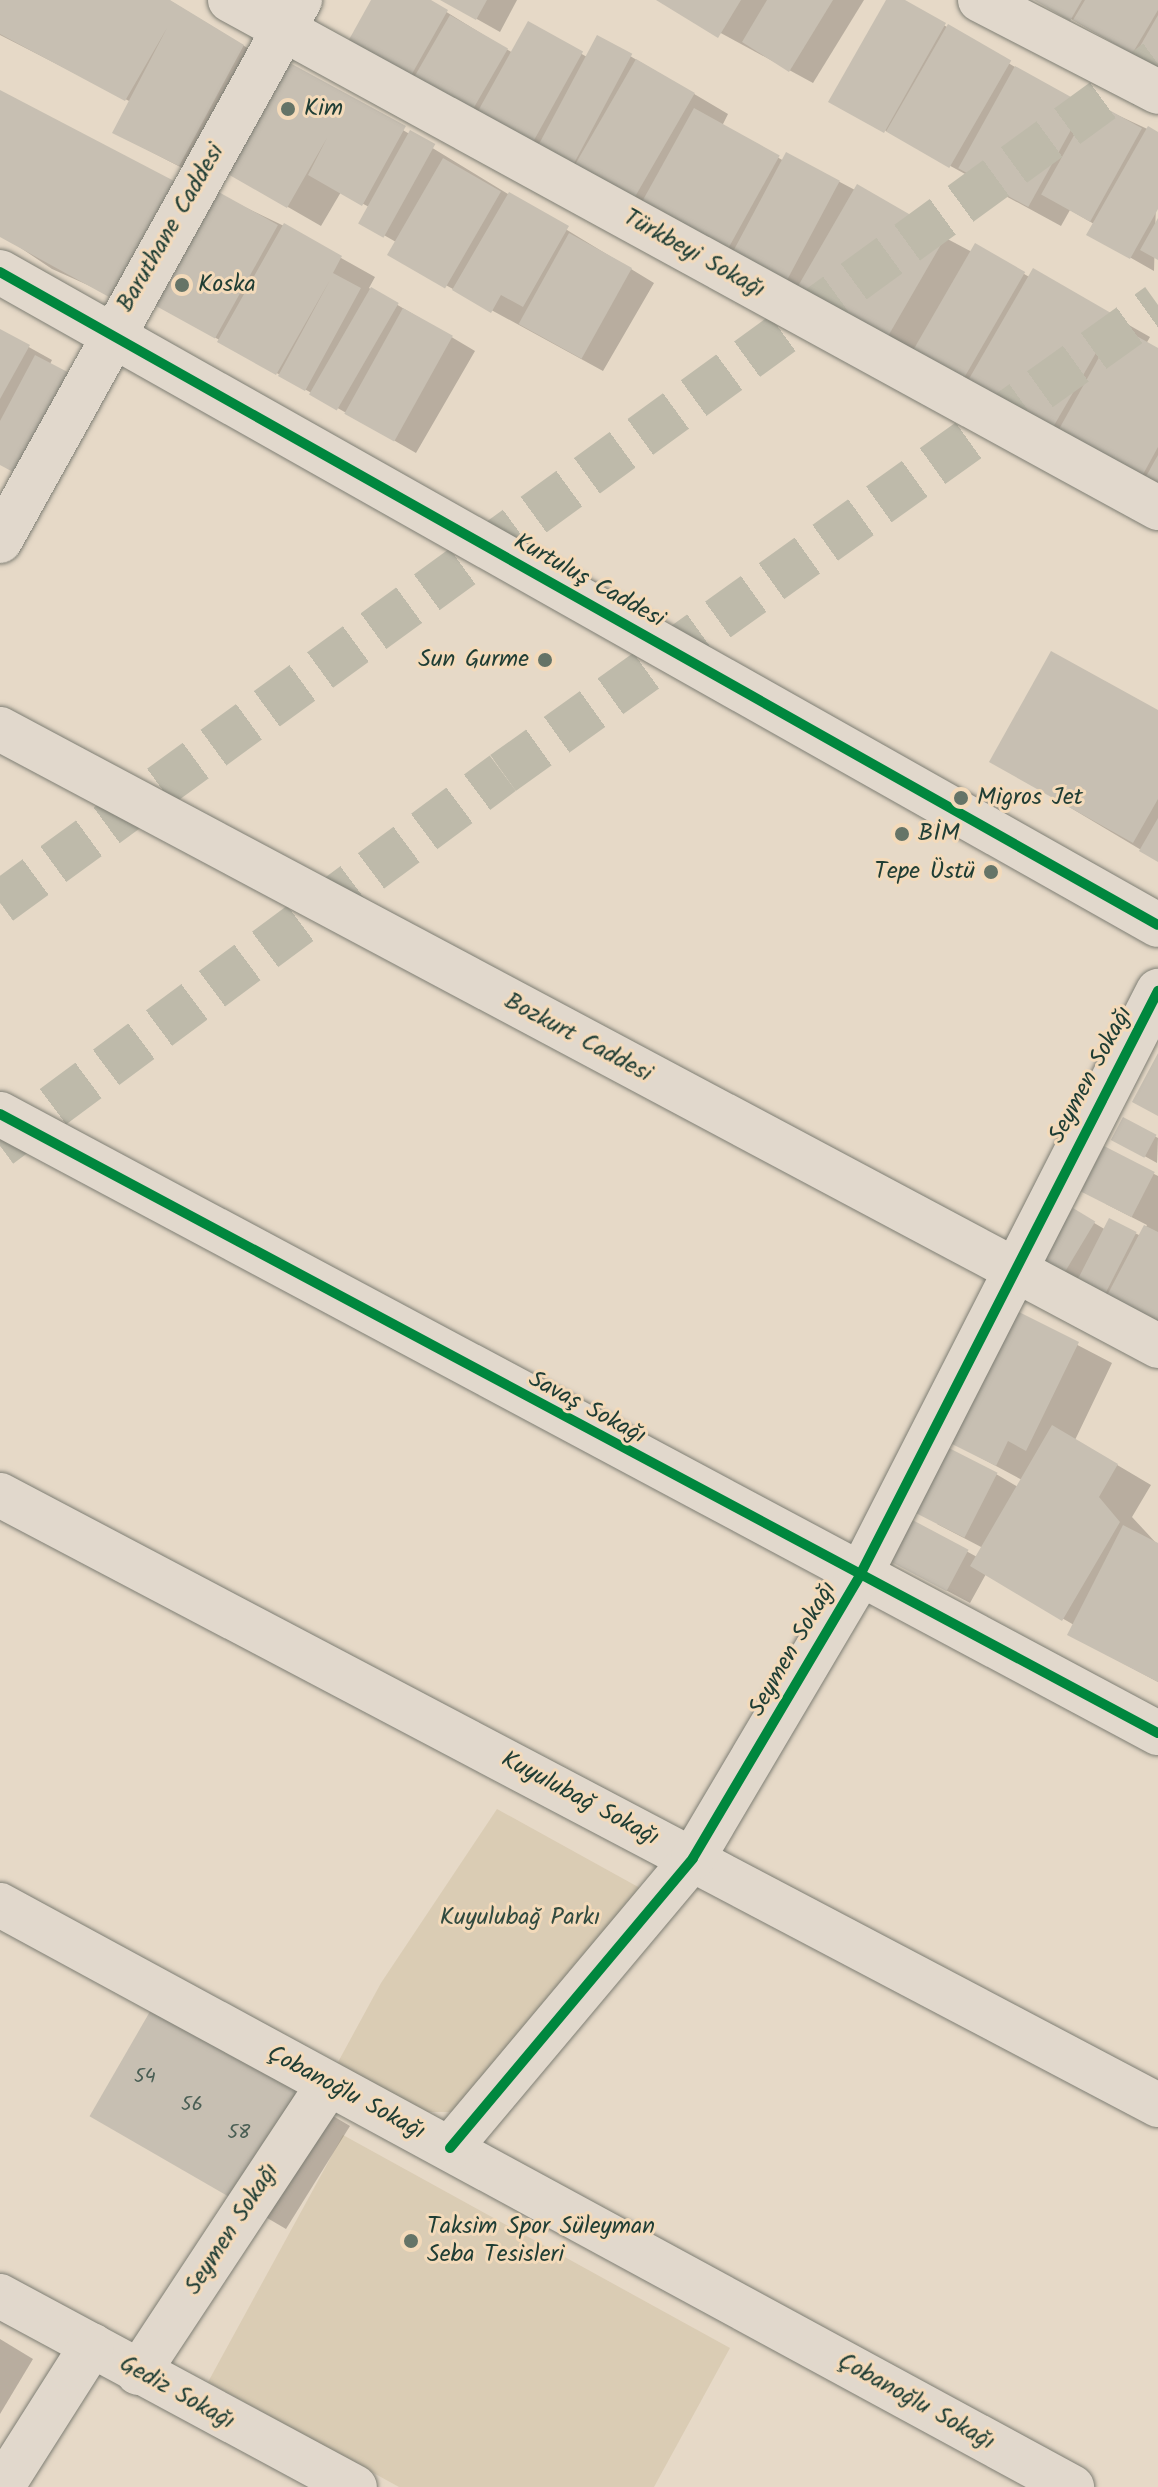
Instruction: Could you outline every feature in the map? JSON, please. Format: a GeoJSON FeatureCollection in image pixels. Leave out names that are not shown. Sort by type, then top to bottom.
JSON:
{"type":"FeatureCollection","features":[{"type":"Feature","properties":{"kind":"street","name":"Türkbeyi Sokağı"},"geometry":{"type":"LineString","coordinates":[[230,0],[292,14],[1158,508]]}},
{"type":"Feature","properties":{"kind":"street"},"geometry":{"type":"LineString","coordinates":[[980,0],[1158,92]]}},
{"type":"Feature","properties":{"kind":"street","name":"Baruthane Caddesi"},"geometry":{"type":"LineString","coordinates":[[0,541],[111,334],[292,14]]}},
{"type":"Feature","properties":{"kind":"street","name":"Kurtuluş Caddesi"},"geometry":{"type":"LineString","coordinates":[[0,272],[1158,925]]}},
{"type":"Feature","properties":{"kind":"street","name":"Bozkurt Caddesi"},"geometry":{"type":"LineString","coordinates":[[0,729],[1158,1346]]}},
{"type":"Feature","properties":{"kind":"street","name":"Seymen Sokağı"},"geometry":{"type":"LineString","coordinates":[[450,2148],[693,1858],[859,1577],[1010,1269],[1158,991]]}},
{"type":"Feature","properties":{"kind":"street","name":"Savaş Sokağı"},"geometry":{"type":"LineString","coordinates":[[0,1114],[859,1577],[1158,1733]]}},
{"type":"Feature","properties":{"kind":"street","name":"Kuyulubağ Sokağı"},"geometry":{"type":"LineString","coordinates":[[0,1495],[1158,2105]]}},
{"type":"Feature","properties":{"kind":"street","name":"Çobanoğlu Sokağı"},"geometry":{"type":"LineString","coordinates":[[0,1905],[327,2086],[450,2148],[1072,2487]]}},
{"type":"Feature","properties":{"kind":"street","name":"Seymen Sokağı"},"geometry":{"type":"LineString","coordinates":[[138,2373],[327,2086]]}},
{"type":"Feature","properties":{"kind":"street","name":"Gediz Sokağı"},"geometry":{"type":"LineString","coordinates":[[0,2296],[138,2373],[355,2487]]}},
{"type":"Feature","properties":{"kind":"street"},"geometry":{"type":"LineString","coordinates":[[2,2487],[92,2345]]}},
{"type":"Feature","properties":{"kind":"green space","name":"Kuyulubağ Parkı"},"geometry":{"type":"Polygon","coordinates":[[[497,1809],[640,1888],[466,2112],[420,2112],[337,2064],[381,1983],[497,1809]]]}},
{"type":"Feature","properties":{"kind":"green space","name":"Taksim Spor Süleyman Seba Tesisleri"},"geometry":{"type":"Polygon","coordinates":[[[343,2135],[730,2348],[654,2487],[399,2487],[208,2382],[343,2135]]]}},
{"type":"Feature","properties":{"kind":"building"},"geometry":{"type":"Polygon","coordinates":[[[0,0],[170,0],[244,45],[179,166],[112,133],[167,28],[125,101],[0,34],[0,0]]]}},
{"type":"Feature","properties":{"kind":"building"},"geometry":{"type":"Polygon","coordinates":[[[371,0],[431,0],[448,10],[408,81],[346,45],[371,0]]]}},
{"type":"Feature","properties":{"kind":"building"},"geometry":{"type":"Polygon","coordinates":[[[440,0],[487,0],[476,20],[440,0]]]}},
{"type":"Feature","properties":{"kind":"building"},"geometry":{"type":"Polygon","coordinates":[[[656,0],[741,0],[718,38],[656,0]]]}},
{"type":"Feature","properties":{"kind":"building"},"geometry":{"type":"Polygon","coordinates":[[[767,0],[833,0],[789,72],[742,42],[767,0]]]}},
{"type":"Feature","properties":{"kind":"building"},"geometry":{"type":"Polygon","coordinates":[[[886,0],[905,0],[946,23],[884,133],[828,102],[886,0]]]}},
{"type":"Feature","properties":{"kind":"building"},"geometry":{"type":"Polygon","coordinates":[[[1034,0],[1082,0],[1070,21],[1034,0]]]}},
{"type":"Feature","properties":{"kind":"building"},"geometry":{"type":"Polygon","coordinates":[[[1085,0],[1158,0],[1158,10],[1132,54],[1073,20],[1085,0]]]}},
{"type":"Feature","properties":{"kind":"building"},"geometry":{"type":"Polygon","coordinates":[[[450,15],[508,48],[469,116],[411,83],[450,15]]]}},
{"type":"Feature","properties":{"kind":"building"},"geometry":{"type":"Polygon","coordinates":[[[1158,15],[1158,68],[1135,55],[1158,15]]]}},
{"type":"Feature","properties":{"kind":"building"},"geometry":{"type":"Polygon","coordinates":[[[528,21],[583,52],[529,149],[474,118],[528,21]]]}},
{"type":"Feature","properties":{"kind":"building"},"geometry":{"type":"Polygon","coordinates":[[[948,24],[1011,61],[949,168],[886,131],[948,24]]]}},
{"type":"Feature","properties":{"kind":"building"},"geometry":{"type":"Polygon","coordinates":[[[597,35],[632,54],[570,170],[535,152],[597,35]]]}},
{"type":"Feature","properties":{"kind":"building"},"geometry":{"type":"Polygon","coordinates":[[[636,59],[695,93],[630,205],[572,171],[636,59]]]}},
{"type":"Feature","properties":{"kind":"building"},"geometry":{"type":"Polygon","coordinates":[[[290,63],[406,126],[362,206],[308,175],[327,138],[287,208],[226,173],[290,63]]]}},
{"type":"Feature","properties":{"kind":"building"},"geometry":{"type":"Polygon","coordinates":[[[1015,66],[1085,105],[1028,207],[958,168],[1015,66]]]}},
{"type":"Feature","properties":{"kind":"building"},"geometry":{"type":"Polygon","coordinates":[[[0,90],[176,182],[109,297],[0,237],[0,90]]]}},
{"type":"Feature","properties":{"kind":"building"},"geometry":{"type":"Polygon","coordinates":[[[1093,101],[1142,128],[1090,222],[1041,195],[1093,101]]]}},
{"type":"Feature","properties":{"kind":"building"},"geometry":{"type":"Polygon","coordinates":[[[694,108],[780,156],[725,253],[640,206],[694,108]]]}},
{"type":"Feature","properties":{"kind":"building"},"geometry":{"type":"Polygon","coordinates":[[[1148,126],[1158,132],[1158,209],[1130,259],[1086,235],[1148,126]]]}},
{"type":"Feature","properties":{"kind":"building"},"geometry":{"type":"Polygon","coordinates":[[[410,130],[435,144],[383,238],[358,224],[410,130]]]}},
{"type":"Feature","properties":{"kind":"building"},"geometry":{"type":"Polygon","coordinates":[[[786,152],[840,181],[785,284],[731,255],[786,152]]]}},
{"type":"Feature","properties":{"kind":"building"},"geometry":{"type":"Polygon","coordinates":[[[443,158],[501,191],[445,288],[387,255],[443,158]]]}},
{"type":"Feature","properties":{"kind":"building"},"geometry":{"type":"Polygon","coordinates":[[[857,184],[946,236],[885,342],[796,291],[857,184]]]}},
{"type":"Feature","properties":{"kind":"building"},"geometry":{"type":"Polygon","coordinates":[[[215,190],[278,225],[215,339],[152,304],[215,190]]]}},
{"type":"Feature","properties":{"kind":"building"},"geometry":{"type":"Polygon","coordinates":[[[509,192],[569,226],[523,307],[501,295],[491,313],[452,290],[509,192]]]}},
{"type":"Feature","properties":{"kind":"building"},"geometry":{"type":"Polygon","coordinates":[[[1158,218],[1158,260],[1140,250],[1158,218]]]}},
{"type":"Feature","properties":{"kind":"building"},"geometry":{"type":"Polygon","coordinates":[[[284,223],[342,256],[333,273],[361,288],[305,391],[278,376],[330,280],[276,375],[217,342],[284,223]]]}},
{"type":"Feature","properties":{"kind":"building"},"geometry":{"type":"Polygon","coordinates":[[[569,233],[632,268],[582,359],[519,324],[569,233]]]}},
{"type":"Feature","properties":{"kind":"building"},"geometry":{"type":"Polygon","coordinates":[[[975,243],[1025,272],[962,382],[912,353],[975,243]]]}},
{"type":"Feature","properties":{"kind":"building"},"geometry":{"type":"Polygon","coordinates":[[[1033,268],[1117,316],[1051,431],[967,382],[1033,268]]]}},
{"type":"Feature","properties":{"kind":"building"},"geometry":{"type":"Polygon","coordinates":[[[371,287],[399,303],[337,410],[309,394],[371,287]]]}},
{"type":"Feature","properties":{"kind":"building"},"geometry":{"type":"Polygon","coordinates":[[[403,308],[453,336],[394,441],[344,414],[403,308]]]}},
{"type":"Feature","properties":{"kind":"building"},"geometry":{"type":"Polygon","coordinates":[[[1117,325],[1158,348],[1158,447],[1141,478],[1058,431],[1117,325]]]}},
{"type":"Feature","properties":{"kind":"building"},"geometry":{"type":"Polygon","coordinates":[[[0,329],[30,345],[0,399],[0,329]]]}},
{"type":"Feature","properties":{"kind":"building"},"geometry":{"type":"Polygon","coordinates":[[[35,355],[81,379],[28,480],[0,465],[0,421],[35,355]]]}},
{"type":"Feature","properties":{"kind":"building"},"geometry":{"type":"Polygon","coordinates":[[[1158,455],[1158,488],[1144,480],[1158,455]]]}},
{"type":"Feature","properties":{"kind":"building"},"geometry":{"type":"Polygon","coordinates":[[[1051,651],[1158,710],[1158,799],[1133,843],[989,762],[1051,651]]]}},
{"type":"Feature","properties":{"kind":"building"},"geometry":{"type":"Polygon","coordinates":[[[1158,818],[1158,862],[1139,851],[1158,818]]]}},
{"type":"Feature","properties":{"kind":"building"},"geometry":{"type":"Polygon","coordinates":[[[1158,1053],[1158,1116],[1132,1102],[1158,1053]]]}},
{"type":"Feature","properties":{"kind":"building"},"geometry":{"type":"Polygon","coordinates":[[[1123,1117],[1157,1135],[1144,1158],[1111,1140],[1123,1117]]]}},
{"type":"Feature","properties":{"kind":"building"},"geometry":{"type":"Polygon","coordinates":[[[1104,1146],[1155,1172],[1132,1217],[1081,1191],[1104,1146]]]}},
{"type":"Feature","properties":{"kind":"building"},"geometry":{"type":"Polygon","coordinates":[[[1073,1208],[1095,1221],[1061,1278],[1039,1265],[1073,1208]]]}},
{"type":"Feature","properties":{"kind":"building"},"geometry":{"type":"Polygon","coordinates":[[[1109,1218],[1137,1232],[1102,1301],[1074,1287],[1109,1218]]]}},
{"type":"Feature","properties":{"kind":"building"},"geometry":{"type":"Polygon","coordinates":[[[1144,1225],[1158,1232],[1158,1338],[1101,1307],[1144,1225]]]}},
{"type":"Feature","properties":{"kind":"building"},"geometry":{"type":"Polygon","coordinates":[[[1015,1310],[1079,1342],[1026,1451],[1008,1441],[996,1466],[950,1443],[1015,1310]]]}},
{"type":"Feature","properties":{"kind":"building"},"geometry":{"type":"Polygon","coordinates":[[[1052,1425],[1118,1464],[1099,1497],[1120,1522],[1062,1621],[970,1566],[1052,1425]]]}},
{"type":"Feature","properties":{"kind":"building"},"geometry":{"type":"Polygon","coordinates":[[[945,1446],[998,1473],[964,1538],[912,1511],[945,1446]]]}},
{"type":"Feature","properties":{"kind":"building"},"geometry":{"type":"Polygon","coordinates":[[[905,1516],[969,1550],[947,1591],[883,1557],[905,1516]]]}},
{"type":"Feature","properties":{"kind":"building"},"geometry":{"type":"Polygon","coordinates":[[[1123,1525],[1158,1543],[1158,1682],[1067,1635],[1123,1525]]]}},
{"type":"Feature","properties":{"kind":"building"},"geometry":{"type":"Polygon","coordinates":[[[152,2008],[296,2091],[233,2199],[90,2116],[152,2008]]]}},
{"type":"Feature","properties":{"kind":"tunnel"},"geometry":{"type":"LineString","coordinates":[[0,903],[1158,60]]}},
{"type":"Feature","properties":{"kind":"tunnel"},"geometry":{"type":"LineString","coordinates":[[0,1146],[503,773],[1158,305]]}},
{"type":"Feature","properties":{"kind":"cycle path"},"geometry":{"type":"LineString","coordinates":[[0,272],[1158,925]]}},
{"type":"Feature","properties":{"kind":"cycle path"},"geometry":{"type":"LineString","coordinates":[[450,2148],[693,1858],[859,1577],[1158,991]]}},
{"type":"Feature","properties":{"kind":"cycle path"},"geometry":{"type":"LineString","coordinates":[[0,1114],[1158,1733]]}},
{"type":"Feature","properties":{"kind":"place","name":"Kim"},"geometry":{"type":"Point","coordinates":[288,109]}},
{"type":"Feature","properties":{"kind":"place","name":"Koska"},"geometry":{"type":"Point","coordinates":[182,285]}},
{"type":"Feature","properties":{"kind":"place","name":"Sun Gurme"},"geometry":{"type":"Point","coordinates":[545,660]}},
{"type":"Feature","properties":{"kind":"place","name":"Migros Jet"},"geometry":{"type":"Point","coordinates":[961,798]}},
{"type":"Feature","properties":{"kind":"place","name":"BİM"},"geometry":{"type":"Point","coordinates":[902,834]}},
{"type":"Feature","properties":{"kind":"place","name":"Tepe Üstü"},"geometry":{"type":"Point","coordinates":[991,872]}},
{"type":"Feature","properties":{"kind":"place","name":"Taksim Spor Süleyman Seba Tesisleri"},"geometry":{"type":"Point","coordinates":[411,2241]}}]}
